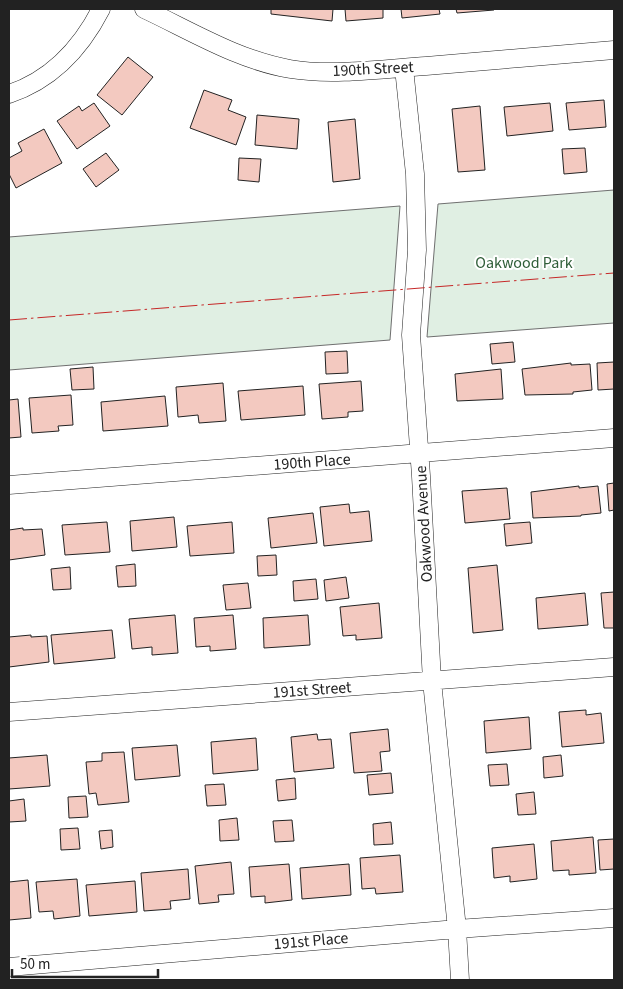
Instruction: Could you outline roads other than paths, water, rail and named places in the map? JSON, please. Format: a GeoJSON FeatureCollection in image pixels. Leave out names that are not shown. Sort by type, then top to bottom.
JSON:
{"type":"FeatureCollection","features":[{"type":"Feature","properties":{"kind":"street"},"geometry":{"type":"LineString","coordinates":[[9,94],[44,77],[72,53],[91,29],[101,9]]}},
{"type":"Feature","properties":{"kind":"street","name":"190th Street"},"geometry":{"type":"LineString","coordinates":[[144,9],[237,54],[266,64],[319,72],[404,68],[614,50]]}},
{"type":"Feature","properties":{"kind":"street","name":"Oakwood Avenue"},"geometry":{"type":"LineString","coordinates":[[404,68],[415,174],[417,250],[411,335],[420,454],[432,681],[457,929],[460,980]]}},
{"type":"Feature","properties":{"kind":"street","name":"190th Place"},"geometry":{"type":"LineString","coordinates":[[9,485],[614,438]]}},
{"type":"Feature","properties":{"kind":"street","name":"191st Street"},"geometry":{"type":"LineString","coordinates":[[9,712],[614,667]]}},
{"type":"Feature","properties":{"kind":"street","name":"191st Place"},"geometry":{"type":"LineString","coordinates":[[9,966],[614,918]]}},
{"type":"Feature","properties":{"kind":"park label","name":"Oakwood Park"},"geometry":{"type":"Point","coordinates":[524,263]}}]}
